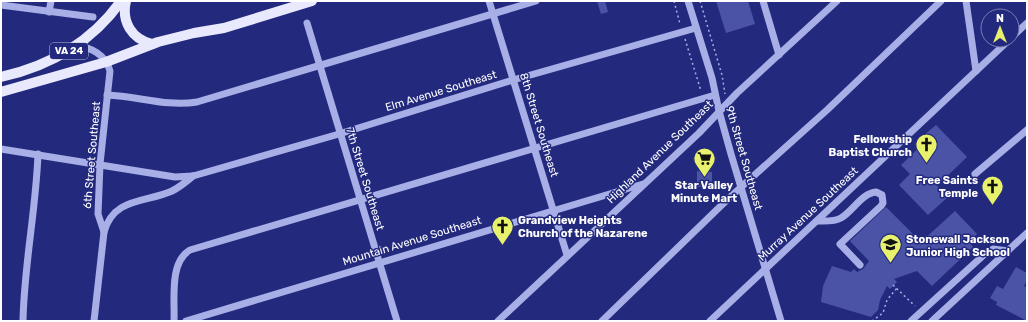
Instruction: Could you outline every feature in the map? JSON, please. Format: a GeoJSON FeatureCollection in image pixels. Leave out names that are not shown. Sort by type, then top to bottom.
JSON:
{"type":"FeatureCollection","features":[{"type":"Feature","properties":{"kind":"main road","name":"VA 24"},"geometry":{"type":"LineString","coordinates":[[1,77],[30,69],[49,61],[76,46],[106,21],[121,1]]}},
{"type":"Feature","properties":{"kind":"main road"},"geometry":{"type":"LineString","coordinates":[[126,1],[124,14],[131,31],[141,40],[152,44]]}},
{"type":"Feature","properties":{"kind":"main road","name":"VA 24"},"geometry":{"type":"LineString","coordinates":[[106,62],[119,61],[190,40],[210,31],[312,1]]}},
{"type":"Feature","properties":{"kind":"main road","name":"VA 24"},"geometry":{"type":"LineString","coordinates":[[1,92],[106,62],[152,44],[194,33],[210,31]]}},
{"type":"Feature","properties":{"kind":"street"},"geometry":{"type":"LineString","coordinates":[[49,12],[51,1]]}},
{"type":"Feature","properties":{"kind":"street","name":"8th Street Southeast"},"geometry":{"type":"LineString","coordinates":[[489,1],[568,255]]}},
{"type":"Feature","properties":{"kind":"street"},"geometry":{"type":"LineString","coordinates":[[108,96],[124,96],[171,104],[186,104],[536,1]]}},
{"type":"Feature","properties":{"kind":"street","name":"9th Street Southeast"},"geometry":{"type":"LineString","coordinates":[[688,1],[716,95],[719,111],[741,188],[781,321]]}},
{"type":"Feature","properties":{"kind":"street"},"geometry":{"type":"LineString","coordinates":[[763,1],[779,55]]}},
{"type":"Feature","properties":{"kind":"street","name":"Highland Avenue Southeast"},"geometry":{"type":"LineString","coordinates":[[498,321],[711,120],[727,103],[837,1]]}},
{"type":"Feature","properties":{"kind":"street"},"geometry":{"type":"LineString","coordinates":[[602,321],[741,188],[941,1]]}},
{"type":"Feature","properties":{"kind":"street"},"geometry":{"type":"LineString","coordinates":[[966,1],[976,71]]}},
{"type":"Feature","properties":{"kind":"street"},"geometry":{"type":"LineString","coordinates":[[1,5],[93,17]]}},
{"type":"Feature","properties":{"kind":"street","name":"7th Street Southeast"},"geometry":{"type":"LineString","coordinates":[[307,23],[339,134],[397,321]]}},
{"type":"Feature","properties":{"kind":"street","name":"Elm Avenue Southeast"},"geometry":{"type":"LineString","coordinates":[[1,149],[175,176],[193,176],[339,134],[513,80],[696,28]]}},
{"type":"Feature","properties":{"kind":"street"},"geometry":{"type":"LineString","coordinates":[[76,46],[91,49],[98,53],[106,62]]}},
{"type":"Feature","properties":{"kind":"street","name":"Murray Avenue Southeast"},"geometry":{"type":"LineString","coordinates":[[710,321],[1000,48]]}},
{"type":"Feature","properties":{"kind":"street","name":"6th Street Southeast"},"geometry":{"type":"LineString","coordinates":[[94,321],[104,232],[98,214],[100,164],[110,71],[106,62]]}},
{"type":"Feature","properties":{"kind":"street"},"geometry":{"type":"LineString","coordinates":[[174,321],[176,271],[181,257],[185,253],[330,208],[360,201],[716,95]]}},
{"type":"Feature","properties":{"kind":"street"},"geometry":{"type":"LineString","coordinates":[[975,174],[1027,130]]}},
{"type":"Feature","properties":{"kind":"street"},"geometry":{"type":"LineString","coordinates":[[22,321],[28,255],[37,195],[38,154]]}},
{"type":"Feature","properties":{"kind":"street","name":"Elm Avenue Southeast"},"geometry":{"type":"LineString","coordinates":[[104,232],[110,216],[121,207],[171,191],[193,176]]}},
{"type":"Feature","properties":{"kind":"street","name":"Mountain Avenue Southeast"},"geometry":{"type":"LineString","coordinates":[[186,321],[643,184]]}},
{"type":"Feature","properties":{"kind":"street"},"geometry":{"type":"LineString","coordinates":[[817,221],[836,220],[843,217],[869,193],[876,192],[882,195],[883,203],[881,206],[840,244],[860,265]]}},
{"type":"Feature","properties":{"kind":"street"},"geometry":{"type":"LineString","coordinates":[[932,321],[1027,233]]}},
{"type":"Feature","properties":{"kind":"street"},"geometry":{"type":"LineString","coordinates":[[911,321],[986,253],[993,249],[1008,251]]}},
{"type":"Feature","properties":{"kind":"path"},"geometry":{"type":"LineString","coordinates":[[674,1],[711,120]]}},
{"type":"Feature","properties":{"kind":"path"},"geometry":{"type":"LineString","coordinates":[[700,1],[722,76],[727,103]]}},
{"type":"Feature","properties":{"kind":"path"},"geometry":{"type":"LineString","coordinates":[[893,285],[915,306]]}},
{"type":"Feature","properties":{"kind":"path"},"geometry":{"type":"LineString","coordinates":[[872,321],[883,312],[887,300],[897,288]]}},
{"type":"Feature","properties":{"kind":"building"},"geometry":{"type":"Polygon","coordinates":[[[597,1],[605,1],[608,12],[601,14],[597,1]]]}},
{"type":"Feature","properties":{"kind":"building"},"geometry":{"type":"Polygon","coordinates":[[[716,1],[748,1],[755,24],[726,33],[716,1]]]}},
{"type":"Feature","properties":{"kind":"building"},"geometry":{"type":"Polygon","coordinates":[[[936,125],[967,157],[937,186],[948,197],[928,215],[899,185],[910,174],[901,165],[928,139],[924,135],[936,125]]]}},
{"type":"Feature","properties":{"kind":"building"},"geometry":{"type":"Polygon","coordinates":[[[697,171],[712,172],[712,187],[697,187],[697,171]]]}},
{"type":"Feature","properties":{"kind":"building"},"geometry":{"type":"Polygon","coordinates":[[[886,207],[921,242],[955,211],[977,234],[969,242],[973,247],[932,286],[917,271],[894,279],[897,282],[890,289],[887,286],[880,300],[878,310],[871,317],[821,302],[823,286],[832,266],[851,272],[854,269],[857,272],[863,269],[869,261],[850,241],[886,207]]]}},
{"type":"Feature","properties":{"kind":"building"},"geometry":{"type":"Polygon","coordinates":[[[1016,267],[1027,273],[1027,280],[1024,286],[1027,288],[1027,321],[996,305],[997,302],[990,298],[997,286],[1003,289],[1016,267]]]}},
{"type":"Feature","properties":{"kind":"place","name":"Fellowship Baptist Church"},"geometry":{"type":"Point","coordinates":[927,164]}},
{"type":"Feature","properties":{"kind":"place","name":"Star Valley Minute Mart"},"geometry":{"type":"Point","coordinates":[704,178]}},
{"type":"Feature","properties":{"kind":"place","name":"Free Saints Temple"},"geometry":{"type":"Point","coordinates":[993,206]}},
{"type":"Feature","properties":{"kind":"place","name":"Grandview Heights Church of the Nazarene"},"geometry":{"type":"Point","coordinates":[503,246]}},
{"type":"Feature","properties":{"kind":"place","name":"Stonewall Jackson Junior High School"},"geometry":{"type":"Point","coordinates":[890,264]}}]}
